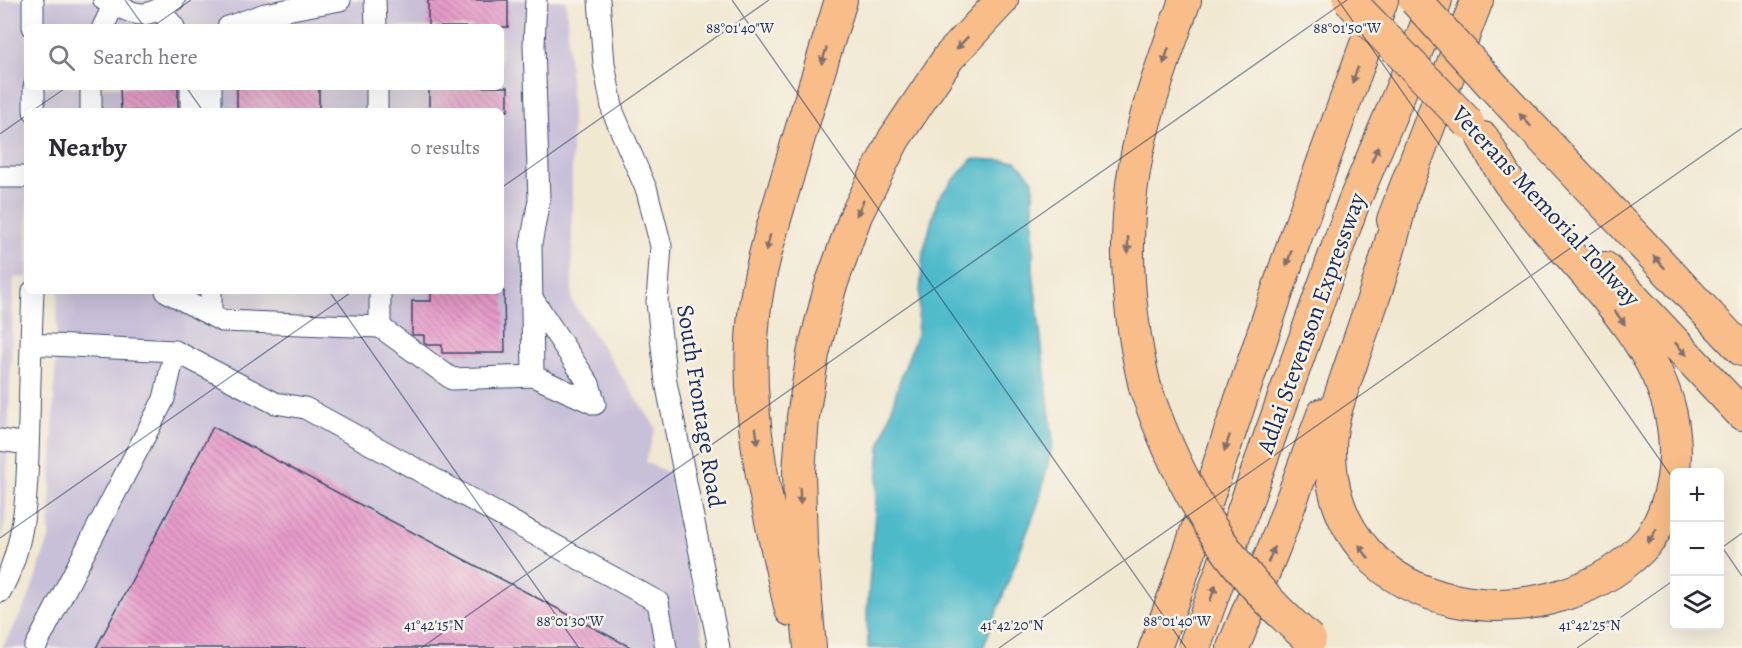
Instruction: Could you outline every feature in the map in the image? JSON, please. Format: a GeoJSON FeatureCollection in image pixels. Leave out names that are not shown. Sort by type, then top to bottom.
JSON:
{"type":"FeatureCollection","features":[{"type":"Feature","properties":{"kind":"highway"},"geometry":{"type":"LineString","coordinates":[[800,648],[773,532],[755,429],[753,325],[766,249],[841,0]]}},
{"type":"Feature","properties":{"kind":"highway"},"geometry":{"type":"LineString","coordinates":[[810,648],[801,544],[799,472],[803,417],[813,354],[830,288],[856,215],[894,139],[949,57],[1002,0]]}},
{"type":"Feature","properties":{"kind":"highway"},"geometry":{"type":"LineString","coordinates":[[1185,0],[1145,121],[1130,195],[1128,247],[1131,317],[1146,387],[1158,423],[1182,479],[1213,532],[1250,582],[1315,644]]}},
{"type":"Feature","properties":{"kind":"highway","name":"Veterans Memorial Tollway"},"geometry":{"type":"LineString","coordinates":[[1349,0],[1475,130],[1742,414]]}},
{"type":"Feature","properties":{"kind":"highway","name":"Adlai Stevenson Expressway"},"geometry":{"type":"LineString","coordinates":[[1155,648],[1294,243],[1382,0]]}},
{"type":"Feature","properties":{"kind":"highway","name":"Veterans Memorial Tollway"},"geometry":{"type":"LineString","coordinates":[[1415,0],[1742,350]]}},
{"type":"Feature","properties":{"kind":"highway","name":"Adlai Stevenson Expressway"},"geometry":{"type":"LineString","coordinates":[[1194,648],[1353,204],[1436,0]]}},
{"type":"Feature","properties":{"kind":"highway"},"geometry":{"type":"LineString","coordinates":[[1233,648],[1275,545],[1477,0]]}},
{"type":"Feature","properties":{"kind":"highway"},"geometry":{"type":"LineString","coordinates":[[1401,200],[1394,234],[1335,413],[1330,447],[1333,485],[1342,516],[1368,559],[1385,577],[1424,604],[1445,614],[1508,623],[1532,620],[1578,606],[1596,596],[1621,576],[1634,562],[1658,526],[1667,505],[1674,476],[1674,434],[1670,411],[1664,388],[1630,330],[1573,257],[1509,183],[1475,130]]}},
{"type":"Feature","properties":{"kind":"street"},"geometry":{"type":"LineString","coordinates":[[33,0],[33,24]]}},
{"type":"Feature","properties":{"kind":"street"},"geometry":{"type":"LineString","coordinates":[[237,24],[265,14],[340,0]]}},
{"type":"Feature","properties":{"kind":"street"},"geometry":{"type":"LineString","coordinates":[[375,0],[376,24]]}},
{"type":"Feature","properties":{"kind":"street"},"geometry":{"type":"LineString","coordinates":[[533,376],[531,244],[539,200],[534,45],[536,0]]}},
{"type":"Feature","properties":{"kind":"street","name":"South Frontage Road"},"geometry":{"type":"LineString","coordinates":[[599,0],[604,64],[613,112],[647,191],[661,246],[657,302],[666,382],[719,648]]}},
{"type":"Feature","properties":{"kind":"street"},"geometry":{"type":"LineString","coordinates":[[104,24],[109,2],[145,15],[167,5],[173,24]]}},
{"type":"Feature","properties":{"kind":"street"},"geometry":{"type":"LineString","coordinates":[[34,90],[34,108]]}},
{"type":"Feature","properties":{"kind":"street"},"geometry":{"type":"LineString","coordinates":[[91,108],[92,90]]}},
{"type":"Feature","properties":{"kind":"street"},"geometry":{"type":"LineString","coordinates":[[191,90],[191,108]]}},
{"type":"Feature","properties":{"kind":"street"},"geometry":{"type":"LineString","coordinates":[[211,90],[211,108]]}},
{"type":"Feature","properties":{"kind":"street"},"geometry":{"type":"LineString","coordinates":[[377,90],[377,108]]}},
{"type":"Feature","properties":{"kind":"street"},"geometry":{"type":"LineString","coordinates":[[0,177],[24,177]]}},
{"type":"Feature","properties":{"kind":"street"},"geometry":{"type":"LineString","coordinates":[[0,592],[19,549],[24,518],[33,294]]}},
{"type":"Feature","properties":{"kind":"street"},"geometry":{"type":"LineString","coordinates":[[172,294],[222,321],[380,327],[452,379],[533,376],[596,404],[589,384],[532,298]]}},
{"type":"Feature","properties":{"kind":"street"},"geometry":{"type":"LineString","coordinates":[[211,294],[211,315]]}},
{"type":"Feature","properties":{"kind":"street"},"geometry":{"type":"LineString","coordinates":[[380,294],[380,327]]}},
{"type":"Feature","properties":{"kind":"street"},"geometry":{"type":"LineString","coordinates":[[31,344],[175,351],[275,404],[305,408],[658,602],[666,648]]}},
{"type":"Feature","properties":{"kind":"street"},"geometry":{"type":"LineString","coordinates":[[35,648],[164,399],[175,351]]}},
{"type":"Feature","properties":{"kind":"street"},"geometry":{"type":"LineString","coordinates":[[0,440],[28,444]]}},
{"type":"Feature","properties":{"kind":"shaded area"},"geometry":{"type":"Polygon","coordinates":[[[0,0],[566,0],[572,115],[572,301],[656,428],[645,462],[669,473],[705,648],[2,648],[27,602],[49,539],[58,294],[504,294],[504,108],[24,108],[24,277],[14,278],[5,521],[0,543],[0,0]]]}},
{"type":"Feature","properties":{"kind":"water"},"geometry":{"type":"Polygon","coordinates":[[[972,159],[1016,161],[1033,180],[1033,271],[1053,442],[1039,501],[983,648],[868,648],[867,612],[880,448],[899,383],[917,334],[923,253],[938,198],[972,159]]]}},
{"type":"Feature","properties":{"kind":"building"},"geometry":{"type":"Polygon","coordinates":[[[428,0],[508,0],[508,27],[504,27],[504,24],[428,24],[428,0]]]}},
{"type":"Feature","properties":{"kind":"building"},"geometry":{"type":"Polygon","coordinates":[[[504,87],[508,87],[508,111],[504,111],[504,108],[429,108],[429,90],[504,90],[504,87]]]}},
{"type":"Feature","properties":{"kind":"building"},"geometry":{"type":"Polygon","coordinates":[[[120,90],[178,90],[178,108],[121,108],[120,90]]]}},
{"type":"Feature","properties":{"kind":"building"},"geometry":{"type":"Polygon","coordinates":[[[237,90],[319,90],[319,108],[237,108],[237,90]]]}},
{"type":"Feature","properties":{"kind":"building"},"geometry":{"type":"Polygon","coordinates":[[[504,291],[505,353],[442,353],[442,345],[427,345],[424,343],[424,335],[412,335],[412,301],[431,301],[431,294],[504,294],[504,291]]]}},
{"type":"Feature","properties":{"kind":"building"},"geometry":{"type":"Polygon","coordinates":[[[213,427],[632,648],[96,648],[213,427]]]}}]}
